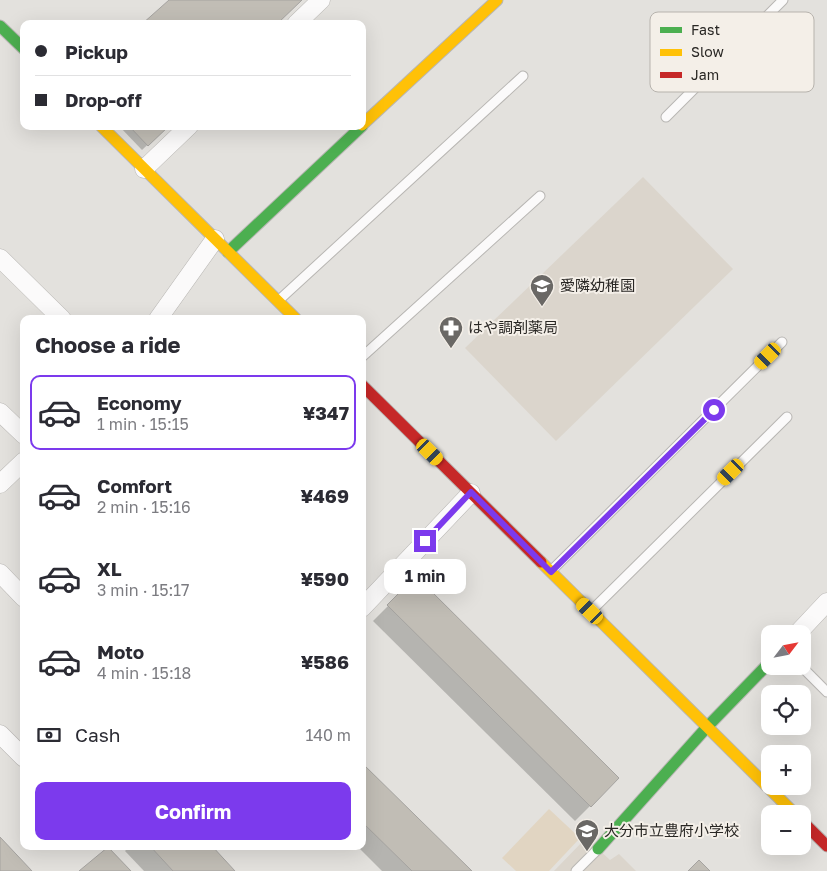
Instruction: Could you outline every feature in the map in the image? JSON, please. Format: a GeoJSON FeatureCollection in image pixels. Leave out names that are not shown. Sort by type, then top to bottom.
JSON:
{"type":"FeatureCollection","features":[{"type":"Feature","properties":{"kind":"street"},"geometry":{"type":"LineString","coordinates":[[300,20],[321,0]]}},
{"type":"Feature","properties":{"kind":"street"},"geometry":{"type":"LineString","coordinates":[[366,122],[497,0]]}},
{"type":"Feature","properties":{"kind":"street"},"geometry":{"type":"LineString","coordinates":[[0,26],[20,45]]}},
{"type":"Feature","properties":{"kind":"street"},"geometry":{"type":"LineString","coordinates":[[106,130],[292,315]]}},
{"type":"Feature","properties":{"kind":"street"},"geometry":{"type":"LineString","coordinates":[[144,169],[185,130]]}},
{"type":"Feature","properties":{"kind":"street"},"geometry":{"type":"LineString","coordinates":[[228,252],[358,130]]}},
{"type":"Feature","properties":{"kind":"street"},"geometry":{"type":"LineString","coordinates":[[161,315],[215,239]]}},
{"type":"Feature","properties":{"kind":"street"},"geometry":{"type":"LineString","coordinates":[[0,258],[58,315]]}},
{"type":"Feature","properties":{"kind":"street"},"geometry":{"type":"LineString","coordinates":[[366,389],[786,805]]}},
{"type":"Feature","properties":{"kind":"street"},"geometry":{"type":"LineString","coordinates":[[0,412],[20,431]]}},
{"type":"Feature","properties":{"kind":"street"},"geometry":{"type":"LineString","coordinates":[[0,484],[20,465]]}},
{"type":"Feature","properties":{"kind":"street"},"geometry":{"type":"LineString","coordinates":[[366,604],[471,492]]}},
{"type":"Feature","properties":{"kind":"street"},"geometry":{"type":"LineString","coordinates":[[0,573],[20,594]]}},
{"type":"Feature","properties":{"kind":"street"},"geometry":{"type":"LineString","coordinates":[[805,625],[827,602]]}},
{"type":"Feature","properties":{"kind":"street"},"geometry":{"type":"LineString","coordinates":[[598,849],[707,727],[761,671]]}},
{"type":"Feature","properties":{"kind":"street"},"geometry":{"type":"LineString","coordinates":[[0,734],[20,754]]}},
{"type":"Feature","properties":{"kind":"street"},"geometry":{"type":"LineString","coordinates":[[811,830],[827,846]]}},
{"type":"Feature","properties":{"kind":"lane"},"geometry":{"type":"LineString","coordinates":[[771,12],[783,0]]}},
{"type":"Feature","properties":{"kind":"lane"},"geometry":{"type":"LineString","coordinates":[[278,301],[523,76]]}},
{"type":"Feature","properties":{"kind":"lane"},"geometry":{"type":"LineString","coordinates":[[666,117],[691,92]]}},
{"type":"Feature","properties":{"kind":"lane"},"geometry":{"type":"LineString","coordinates":[[366,353],[540,196]]}},
{"type":"Feature","properties":{"kind":"lane"},"geometry":{"type":"LineString","coordinates":[[551,572],[782,342]]}},
{"type":"Feature","properties":{"kind":"lane"},"geometry":{"type":"LineString","coordinates":[[590,611],[787,417]]}},
{"type":"Feature","properties":{"kind":"lane"},"geometry":{"type":"LineString","coordinates":[[810,675],[827,692]]}},
{"type":"Feature","properties":{"kind":"lane"},"geometry":{"type":"LineString","coordinates":[[576,871],[598,849]]}},
{"type":"Feature","properties":{"kind":"shaded area"},"geometry":{"type":"Polygon","coordinates":[[[643,177],[733,269],[556,441],[465,348],[643,177]]]}},
{"type":"Feature","properties":{"kind":"shaded area"},"geometry":{"type":"Polygon","coordinates":[[[549,809],[580,838],[549,871],[516,871],[502,858],[549,809]]]}},
{"type":"Feature","properties":{"kind":"shaded area","name":"大分市立豊府小学校"},"geometry":{"type":"Polygon","coordinates":[[[586,838],[610,860],[619,854],[636,871],[554,871],[586,838]]]}},
{"type":"Feature","properties":{"kind":"building"},"geometry":{"type":"Polygon","coordinates":[[[169,0],[302,0],[281,20],[146,20],[169,0]]]}},
{"type":"Feature","properties":{"kind":"building"},"geometry":{"type":"Polygon","coordinates":[[[133,130],[165,130],[148,146],[133,130]]]}},
{"type":"Feature","properties":{"kind":"building"},"geometry":{"type":"Polygon","coordinates":[[[416,576],[619,778],[591,807],[387,605],[416,576]]]}},
{"type":"Feature","properties":{"kind":"building"},"geometry":{"type":"Polygon","coordinates":[[[366,767],[472,871],[412,871],[366,826],[366,767]]]}},
{"type":"Feature","properties":{"kind":"building"},"geometry":{"type":"Polygon","coordinates":[[[0,837],[32,871],[0,871],[0,837]]]}},
{"type":"Feature","properties":{"kind":"building"},"geometry":{"type":"Polygon","coordinates":[[[104,850],[111,850],[131,871],[79,871],[104,850]]]}},
{"type":"Feature","properties":{"kind":"building"},"geometry":{"type":"Polygon","coordinates":[[[154,850],[216,850],[235,871],[173,871],[154,850]]]}},
{"type":"Feature","properties":{"kind":"building"},"geometry":{"type":"Polygon","coordinates":[[[699,860],[710,871],[688,871],[699,860]]]}},
{"type":"Feature","properties":{"kind":"traffic: fast"},"geometry":{"type":"LineString","coordinates":[[0,26],[20,45]]}},
{"type":"Feature","properties":{"kind":"traffic: fast"},"geometry":{"type":"LineString","coordinates":[[228,252],[358,130]]}},
{"type":"Feature","properties":{"kind":"traffic: fast"},"geometry":{"type":"LineString","coordinates":[[598,849],[707,727],[761,671]]}},
{"type":"Feature","properties":{"kind":"traffic: slow"},"geometry":{"type":"LineString","coordinates":[[366,121],[497,0]]}},
{"type":"Feature","properties":{"kind":"traffic: slow"},"geometry":{"type":"LineString","coordinates":[[105,130],[292,315]]}},
{"type":"Feature","properties":{"kind":"traffic: slow"},"geometry":{"type":"LineString","coordinates":[[541,562],[786,805]]}},
{"type":"Feature","properties":{"kind":"traffic: jam"},"geometry":{"type":"LineString","coordinates":[[366,389],[541,562]]}},
{"type":"Feature","properties":{"kind":"traffic: jam"},"geometry":{"type":"LineString","coordinates":[[811,830],[827,846]]}},
{"type":"Feature","properties":{"kind":"place","name":"愛隣幼稚園"},"geometry":{"type":"Point","coordinates":[542,307]}},
{"type":"Feature","properties":{"kind":"place","name":"はや調剤薬局"},"geometry":{"type":"Point","coordinates":[451,349]}},
{"type":"Feature","properties":{"kind":"place","name":"大分市立豊府小学校"},"geometry":{"type":"Point","coordinates":[587,852]}},
{"type":"Feature","properties":{"kind":"route"},"geometry":{"type":"LineString","coordinates":[[425,541],[471,492],[551,572],[714,410]]}}]}
